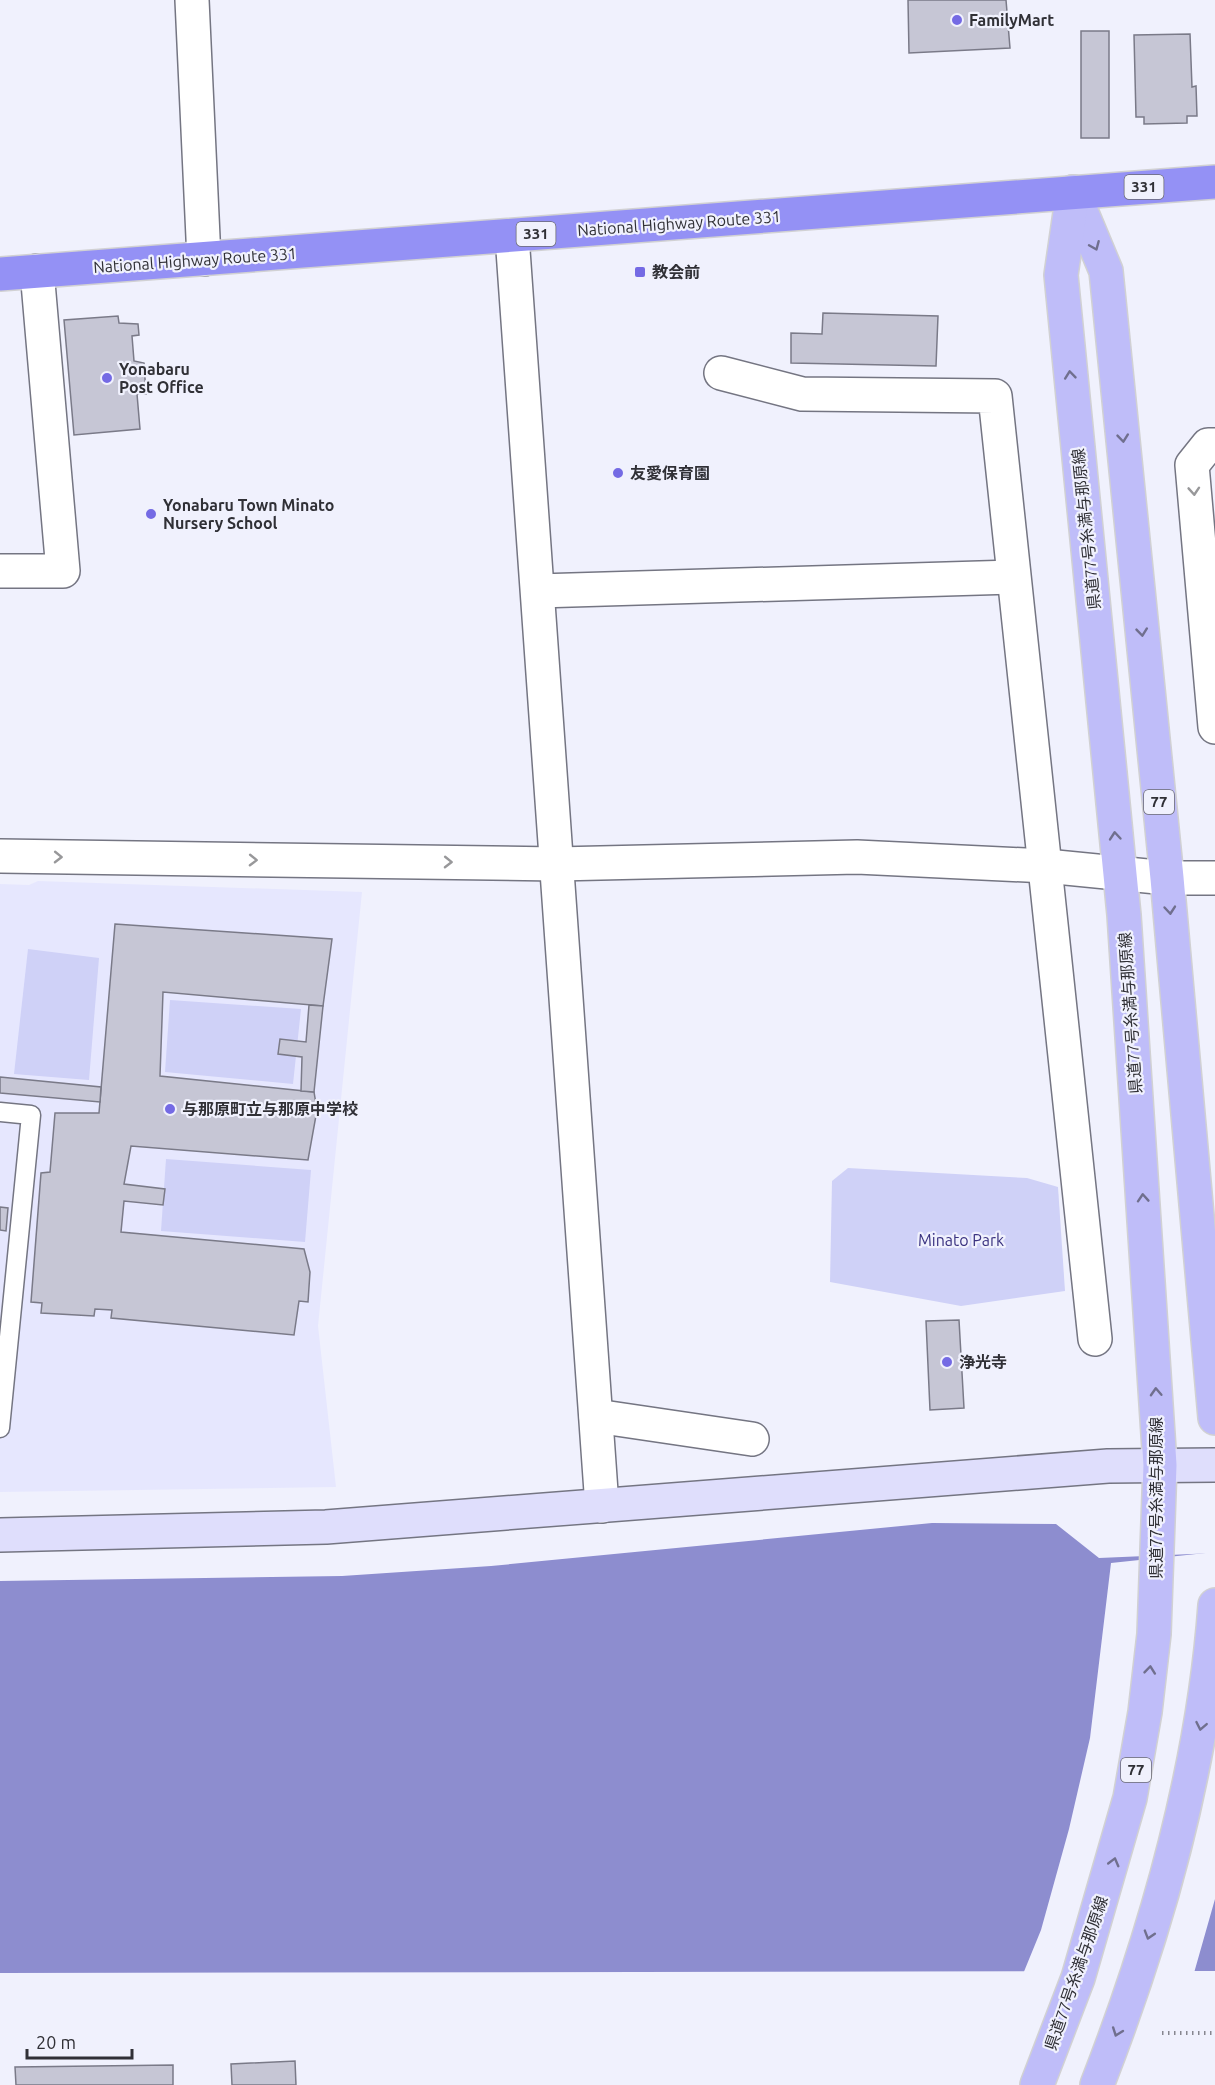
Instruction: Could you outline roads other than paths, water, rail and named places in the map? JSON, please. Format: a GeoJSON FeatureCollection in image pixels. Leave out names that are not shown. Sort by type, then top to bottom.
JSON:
{"type":"FeatureCollection","features":[{"type":"Feature","properties":{"kind":"highway","name":"National Highway Route 331"},"geometry":{"type":"LineString","coordinates":[[0,274],[1215,182]]}},
{"type":"Feature","properties":{"kind":"main road","name":"県道77号糸満与那原線"},"geometry":{"type":"LineString","coordinates":[[1037,2085],[1078,1978],[1115,1856],[1140,1751],[1154,1634],[1160,1465],[1119,873],[1061,275],[1072,192]]}},
{"type":"Feature","properties":{"kind":"main road","name":"77"},"geometry":{"type":"LineString","coordinates":[[1072,192],[1106,271],[1167,878],[1215,1418]]}},
{"type":"Feature","properties":{"kind":"main road"},"geometry":{"type":"LineString","coordinates":[[1097,2085],[1136,1978],[1169,1870],[1203,1716],[1215,1605]]}},
{"type":"Feature","properties":{"kind":"street"},"geometry":{"type":"LineString","coordinates":[[192,0],[204,259]]}},
{"type":"Feature","properties":{"kind":"street"},"geometry":{"type":"LineString","coordinates":[[512,236],[602,1506]]}},
{"type":"Feature","properties":{"kind":"street"},"geometry":{"type":"LineString","coordinates":[[0,572],[63,571],[37,271]]}},
{"type":"Feature","properties":{"kind":"street"},"geometry":{"type":"LineString","coordinates":[[721,373],[802,394],[995,396],[1095,1339]]}},
{"type":"Feature","properties":{"kind":"street"},"geometry":{"type":"LineString","coordinates":[[1215,445],[1208,445],[1192,465],[1211,656],[1215,727]]}},
{"type":"Feature","properties":{"kind":"street"},"geometry":{"type":"LineString","coordinates":[[538,591],[1013,577]]}},
{"type":"Feature","properties":{"kind":"street"},"geometry":{"type":"LineString","coordinates":[[0,856],[557,864],[857,857],[1046,866],[1167,878],[1215,878]]}},
{"type":"Feature","properties":{"kind":"street"},"geometry":{"type":"LineString","coordinates":[[596,1416],[752,1439]]}},
{"type":"Feature","properties":{"kind":"street"},"geometry":{"type":"LineString","coordinates":[[0,1535],[326,1527],[1098,1467],[1215,1465]]}},
{"type":"Feature","properties":{"kind":"lane"},"geometry":{"type":"LineString","coordinates":[[0,1112],[31,1115],[0,1428]]}},
{"type":"Feature","properties":{"kind":"water"},"geometry":{"type":"Polygon","coordinates":[[[932,1523],[1056,1524],[1099,1558],[1215,1553],[1215,1971],[0,1973],[0,1581],[342,1576],[491,1566],[932,1523]]]}},
{"type":"Feature","properties":{"kind":"place","name":"FamilyMart"},"geometry":{"type":"Point","coordinates":[957,20]}},
{"type":"Feature","properties":{"kind":"place","name":"教会前"},"geometry":{"type":"Point","coordinates":[640,272]}},
{"type":"Feature","properties":{"kind":"place","name":"Yonabaru Post Office"},"geometry":{"type":"Point","coordinates":[107,378]}},
{"type":"Feature","properties":{"kind":"place","name":"友愛保育園"},"geometry":{"type":"Point","coordinates":[618,473]}},
{"type":"Feature","properties":{"kind":"place","name":"Yonabaru Town Minato Nursery School"},"geometry":{"type":"Point","coordinates":[151,514]}},
{"type":"Feature","properties":{"kind":"place","name":"与那原町立与那原中学校"},"geometry":{"type":"Point","coordinates":[170,1109]}},
{"type":"Feature","properties":{"kind":"place","name":"浄光寺"},"geometry":{"type":"Point","coordinates":[947,1362]}},
{"type":"Feature","properties":{"kind":"park label","name":"Minato Park"},"geometry":{"type":"Point","coordinates":[961,1240]}}]}
